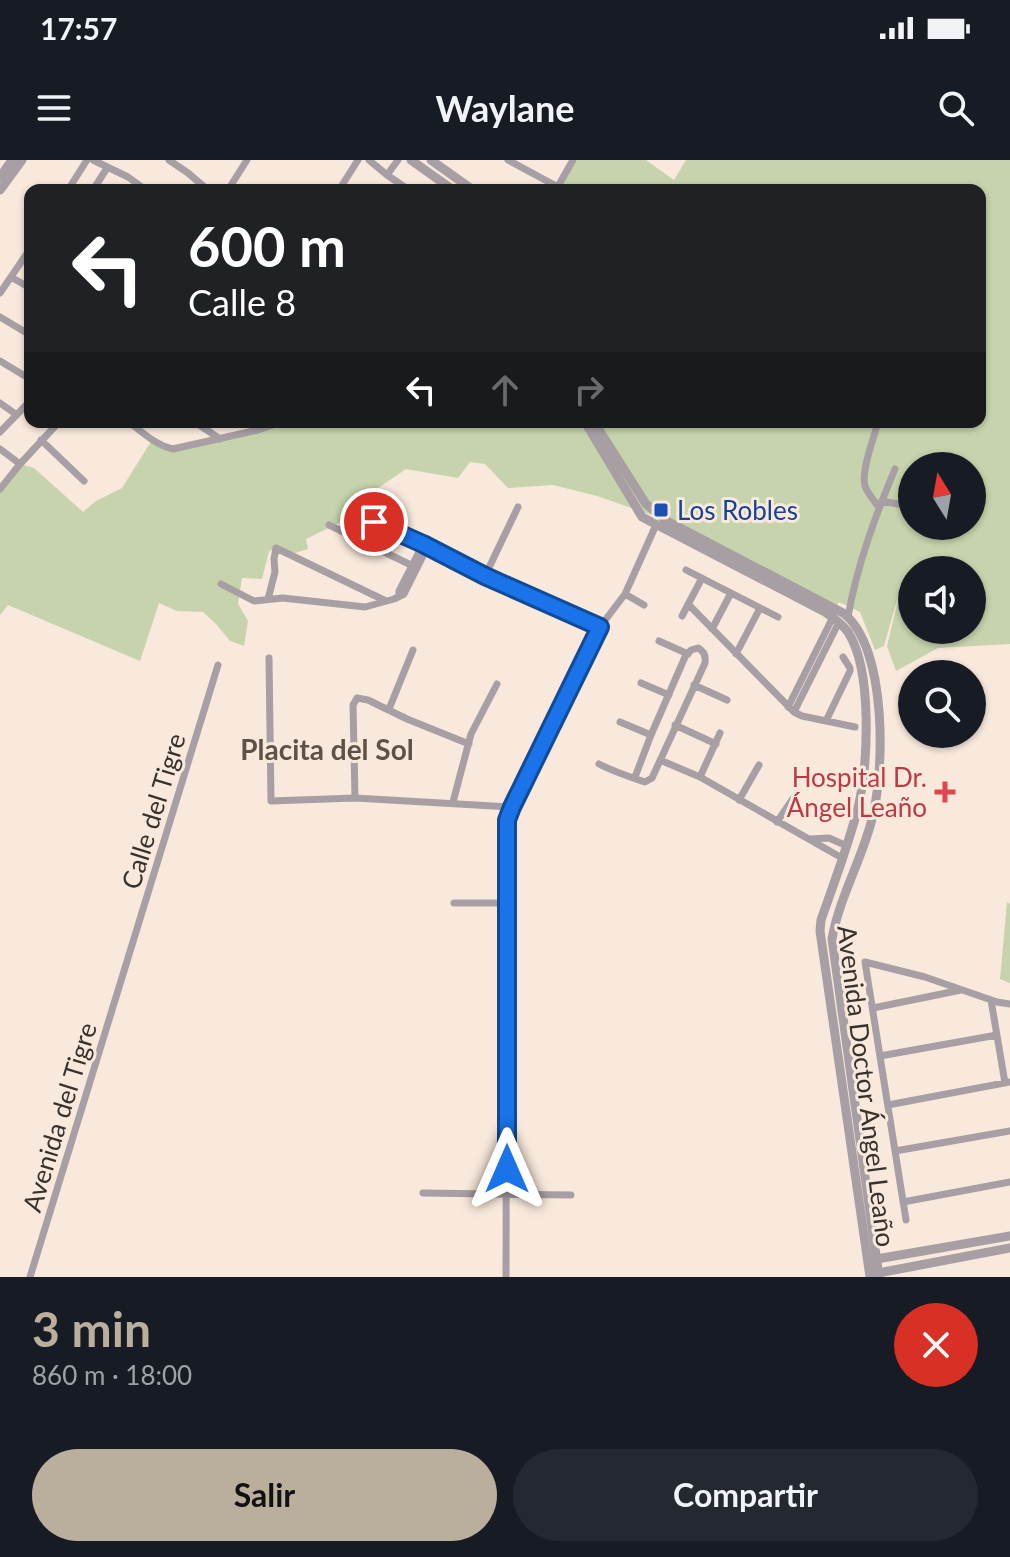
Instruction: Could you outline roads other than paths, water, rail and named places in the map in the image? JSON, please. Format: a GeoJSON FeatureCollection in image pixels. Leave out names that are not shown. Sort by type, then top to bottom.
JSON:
{"type":"FeatureCollection","features":[{"type":"Feature","properties":{"kind":"street"},"geometry":{"type":"LineString","coordinates":[[0,177],[12,160]]}},
{"type":"Feature","properties":{"kind":"street"},"geometry":{"type":"LineString","coordinates":[[0,190],[22,160]]}},
{"type":"Feature","properties":{"kind":"street"},"geometry":{"type":"LineString","coordinates":[[74,184],[90,160],[138,184]]}},
{"type":"Feature","properties":{"kind":"street"},"geometry":{"type":"LineString","coordinates":[[169,160],[201,184]]}},
{"type":"Feature","properties":{"kind":"street"},"geometry":{"type":"LineString","coordinates":[[232,184],[247,160]]}},
{"type":"Feature","properties":{"kind":"street"},"geometry":{"type":"LineString","coordinates":[[343,184],[358,160]]}},
{"type":"Feature","properties":{"kind":"street"},"geometry":{"type":"LineString","coordinates":[[369,160],[400,184]]}},
{"type":"Feature","properties":{"kind":"street"},"geometry":{"type":"LineString","coordinates":[[387,175],[398,160]]}},
{"type":"Feature","properties":{"kind":"street"},"geometry":{"type":"LineString","coordinates":[[411,160],[427,163],[465,184]]}},
{"type":"Feature","properties":{"kind":"street"},"geometry":{"type":"LineString","coordinates":[[508,160],[550,184]]}},
{"type":"Feature","properties":{"kind":"street"},"geometry":{"type":"LineString","coordinates":[[559,184],[573,160]]}},
{"type":"Feature","properties":{"kind":"street"},"geometry":{"type":"LineString","coordinates":[[427,163],[443,184]]}},
{"type":"Feature","properties":{"kind":"street"},"geometry":{"type":"LineString","coordinates":[[97,184],[107,168]]}},
{"type":"Feature","properties":{"kind":"street"},"geometry":{"type":"LineString","coordinates":[[447,184],[451,174]]}},
{"type":"Feature","properties":{"kind":"street"},"geometry":{"type":"LineString","coordinates":[[0,293],[24,258]]}},
{"type":"Feature","properties":{"kind":"street"},"geometry":{"type":"LineString","coordinates":[[11,277],[24,285]]}},
{"type":"Feature","properties":{"kind":"street"},"geometry":{"type":"LineString","coordinates":[[0,317],[24,331]]}},
{"type":"Feature","properties":{"kind":"street"},"geometry":{"type":"LineString","coordinates":[[0,361],[24,375]]}},
{"type":"Feature","properties":{"kind":"street"},"geometry":{"type":"LineString","coordinates":[[0,403],[17,415]]}},
{"type":"Feature","properties":{"kind":"street"},"geometry":{"type":"LineString","coordinates":[[0,432],[24,407]]}},
{"type":"Feature","properties":{"kind":"street"},"geometry":{"type":"LineString","coordinates":[[0,489],[53,428]]}},
{"type":"Feature","properties":{"kind":"street"},"geometry":{"type":"LineString","coordinates":[[137,428],[170,449],[264,428]]}},
{"type":"Feature","properties":{"kind":"street"},"geometry":{"type":"LineString","coordinates":[[203,428],[220,440]]}},
{"type":"Feature","properties":{"kind":"street"},"geometry":{"type":"LineString","coordinates":[[589,428],[638,512],[656,525],[840,619]]}},
{"type":"Feature","properties":{"kind":"street"},"geometry":{"type":"LineString","coordinates":[[598,428],[653,512],[840,619]]}},
{"type":"Feature","properties":{"kind":"street"},"geometry":{"type":"LineString","coordinates":[[876,428],[865,473],[866,489],[880,504],[898,505]]}},
{"type":"Feature","properties":{"kind":"street"},"geometry":{"type":"LineString","coordinates":[[41,440],[84,481]]}},
{"type":"Feature","properties":{"kind":"street"},"geometry":{"type":"LineString","coordinates":[[0,449],[20,464]]}},
{"type":"Feature","properties":{"kind":"street"},"geometry":{"type":"LineString","coordinates":[[791,710],[840,619],[895,469]]}},
{"type":"Feature","properties":{"kind":"street"},"geometry":{"type":"LineString","coordinates":[[485,576],[518,507]]}},
{"type":"Feature","properties":{"kind":"street"},"geometry":{"type":"LineString","coordinates":[[349,512],[600,627]]}},
{"type":"Feature","properties":{"kind":"street"},"geometry":{"type":"LineString","coordinates":[[329,525],[415,567]]}},
{"type":"Feature","properties":{"kind":"street"},"geometry":{"type":"LineString","coordinates":[[506,1277],[507,820],[600,627],[625,594],[656,525]]}},
{"type":"Feature","properties":{"kind":"street"},"geometry":{"type":"LineString","coordinates":[[221,584],[254,601],[320,601],[365,607],[404,594],[426,545]]}},
{"type":"Feature","properties":{"kind":"street"},"geometry":{"type":"LineString","coordinates":[[268,599],[275,572],[276,548],[387,601]]}},
{"type":"Feature","properties":{"kind":"street"},"geometry":{"type":"LineString","coordinates":[[686,570],[778,617]]}},
{"type":"Feature","properties":{"kind":"street"},"geometry":{"type":"LineString","coordinates":[[682,616],[702,578]]}},
{"type":"Feature","properties":{"kind":"street"},"geometry":{"type":"LineString","coordinates":[[712,629],[731,593]]}},
{"type":"Feature","properties":{"kind":"street"},"geometry":{"type":"LineString","coordinates":[[625,594],[644,605]]}},
{"type":"Feature","properties":{"kind":"street"},"geometry":{"type":"LineString","coordinates":[[688,604],[791,710],[802,716],[855,727]]}},
{"type":"Feature","properties":{"kind":"street"},"geometry":{"type":"LineString","coordinates":[[736,654],[760,608]]}},
{"type":"Feature","properties":{"kind":"street","name":"Avenida Doctor Ángel Leaño"},"geometry":{"type":"LineString","coordinates":[[840,619],[858,659],[863,686],[866,731],[864,771],[859,805],[820,931],[872,1260]]}},
{"type":"Feature","properties":{"kind":"street","name":"Avenida Doctor Ángel Leaño"},"geometry":{"type":"LineString","coordinates":[[840,619],[865,644],[876,685],[881,743],[879,780],[870,826],[835,921],[832,939],[874,1275]]}},
{"type":"Feature","properties":{"kind":"street"},"geometry":{"type":"LineString","coordinates":[[659,641],[688,654]]}},
{"type":"Feature","properties":{"kind":"street"},"geometry":{"type":"LineString","coordinates":[[389,709],[413,650]]}},
{"type":"Feature","properties":{"kind":"street"},"geometry":{"type":"LineString","coordinates":[[599,764],[645,782],[652,778],[705,663],[702,650],[691,650],[688,654],[635,777]]}},
{"type":"Feature","properties":{"kind":"street"},"geometry":{"type":"LineString","coordinates":[[826,721],[850,671],[843,657]]}},
{"type":"Feature","properties":{"kind":"street"},"geometry":{"type":"LineString","coordinates":[[269,658],[271,801],[355,798],[512,807]]}},
{"type":"Feature","properties":{"kind":"street","name":"Calle del Tigre"},"geometry":{"type":"LineString","coordinates":[[126,968],[218,665]]}},
{"type":"Feature","properties":{"kind":"street"},"geometry":{"type":"LineString","coordinates":[[641,683],[669,695]]}},
{"type":"Feature","properties":{"kind":"street"},"geometry":{"type":"LineString","coordinates":[[453,802],[471,734],[497,684]]}},
{"type":"Feature","properties":{"kind":"street"},"geometry":{"type":"LineString","coordinates":[[694,685],[727,700]]}},
{"type":"Feature","properties":{"kind":"street"},"geometry":{"type":"LineString","coordinates":[[355,798],[353,705],[357,698],[469,744]]}},
{"type":"Feature","properties":{"kind":"street"},"geometry":{"type":"LineString","coordinates":[[620,722],[651,735]]}},
{"type":"Feature","properties":{"kind":"street"},"geometry":{"type":"LineString","coordinates":[[675,725],[716,744]]}},
{"type":"Feature","properties":{"kind":"street"},"geometry":{"type":"LineString","coordinates":[[700,777],[720,733]]}},
{"type":"Feature","properties":{"kind":"street"},"geometry":{"type":"LineString","coordinates":[[660,760],[700,777],[842,858]]}},
{"type":"Feature","properties":{"kind":"street"},"geometry":{"type":"LineString","coordinates":[[739,800],[759,765]]}},
{"type":"Feature","properties":{"kind":"street"},"geometry":{"type":"LineString","coordinates":[[777,822],[794,797]]}},
{"type":"Feature","properties":{"kind":"street"},"geometry":{"type":"LineString","coordinates":[[808,839],[829,838],[847,846]]}},
{"type":"Feature","properties":{"kind":"street"},"geometry":{"type":"LineString","coordinates":[[454,903],[506,903]]}},
{"type":"Feature","properties":{"kind":"street"},"geometry":{"type":"LineString","coordinates":[[906,1220],[865,962],[1010,1004]]}},
{"type":"Feature","properties":{"kind":"street","name":"Avenida del Tigre"},"geometry":{"type":"LineString","coordinates":[[30,1277],[126,968]]}},
{"type":"Feature","properties":{"kind":"street"},"geometry":{"type":"LineString","coordinates":[[873,1008],[962,990]]}},
{"type":"Feature","properties":{"kind":"street"},"geometry":{"type":"LineString","coordinates":[[888,1105],[1007,1083],[991,1000]]}},
{"type":"Feature","properties":{"kind":"street"},"geometry":{"type":"LineString","coordinates":[[880,1056],[997,1035]]}},
{"type":"Feature","properties":{"kind":"street"},"geometry":{"type":"LineString","coordinates":[[895,1151],[1010,1131]]}},
{"type":"Feature","properties":{"kind":"street"},"geometry":{"type":"LineString","coordinates":[[903,1202],[1010,1182]]}},
{"type":"Feature","properties":{"kind":"street"},"geometry":{"type":"LineString","coordinates":[[423,1193],[571,1195]]}},
{"type":"Feature","properties":{"kind":"street"},"geometry":{"type":"LineString","coordinates":[[872,1260],[1010,1236]]}},
{"type":"Feature","properties":{"kind":"street"},"geometry":{"type":"LineString","coordinates":[[874,1275],[1010,1248]]}},
{"type":"Feature","properties":{"kind":"place","name":"Los Robles"},"geometry":{"type":"Point","coordinates":[661,510]}},
{"type":"Feature","properties":{"kind":"place","name":"Hospital Dr. Ángel Leaño"},"geometry":{"type":"Point","coordinates":[945,792]}},
{"type":"Feature","properties":{"kind":"district","name":"Placita del Sol"},"geometry":{"type":"Point","coordinates":[327,749]}}]}
